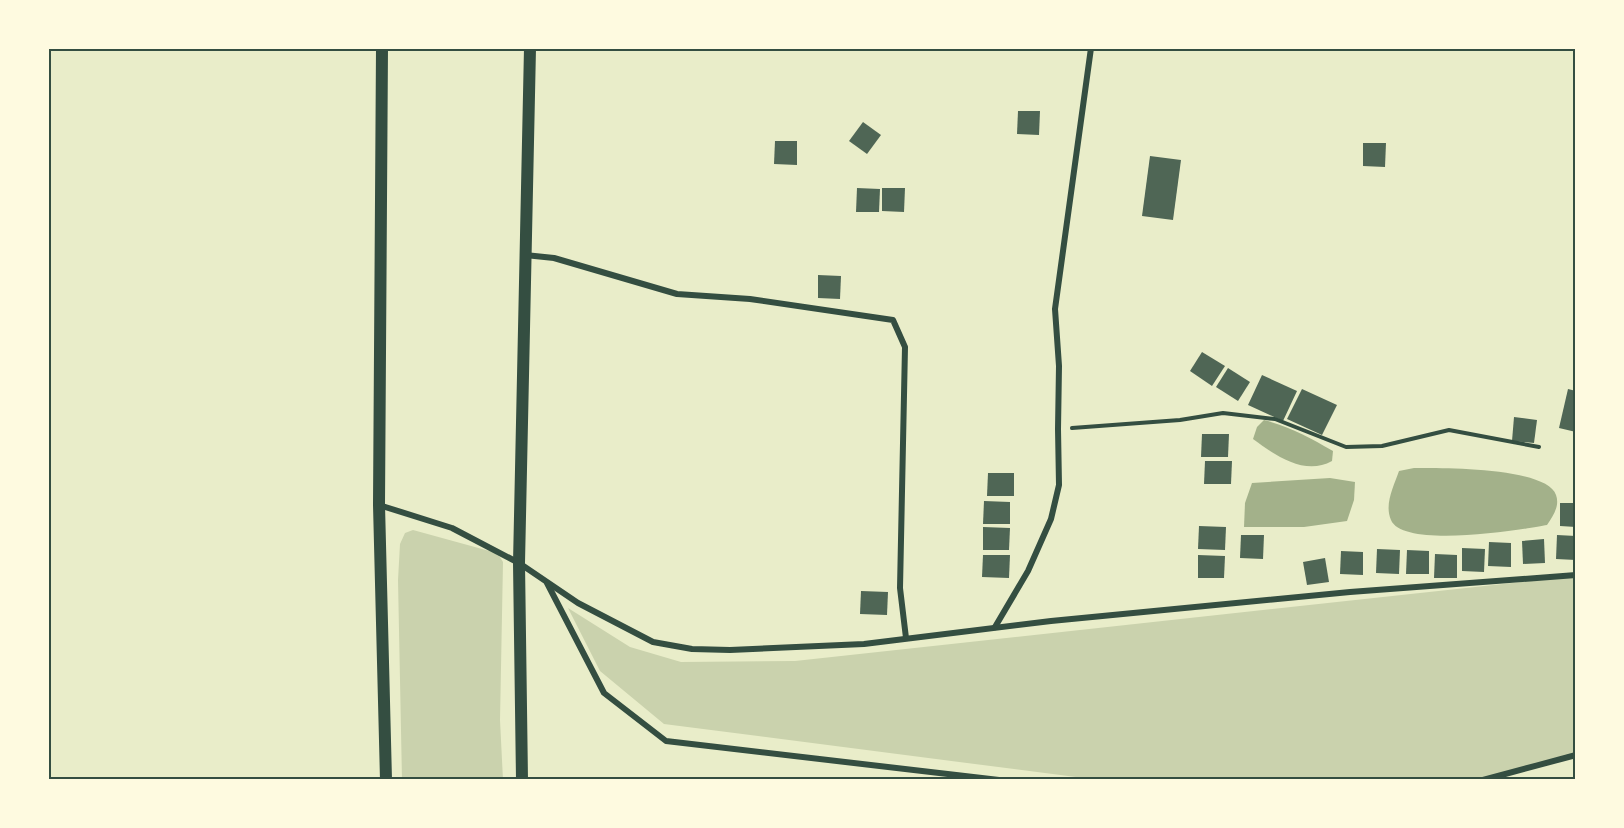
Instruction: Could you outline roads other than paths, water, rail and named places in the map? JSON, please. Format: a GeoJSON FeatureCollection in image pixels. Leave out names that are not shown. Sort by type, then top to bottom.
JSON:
{"type":"FeatureCollection","features":[{"type":"Feature","properties":{"kind":"main road"},"geometry":{"type":"LineString","coordinates":[[382,48],[379,505],[386,780]]}},
{"type":"Feature","properties":{"kind":"main road"},"geometry":{"type":"LineString","coordinates":[[522,780],[519,563],[530,48]]}},
{"type":"Feature","properties":{"kind":"street"},"geometry":{"type":"LineString","coordinates":[[995,627],[1028,571],[1051,519],[1059,486],[1059,366],[1055,309],[1091,48]]}},
{"type":"Feature","properties":{"kind":"street"},"geometry":{"type":"LineString","coordinates":[[525,255],[554,258],[677,294],[750,299],[892,320],[905,347],[900,588],[906,638]]}},
{"type":"Feature","properties":{"kind":"street"},"geometry":{"type":"LineString","coordinates":[[379,505],[452,528],[519,563],[578,603],[653,642],[692,649],[730,650],[864,644],[995,627],[1350,592],[1576,575]]}},
{"type":"Feature","properties":{"kind":"street"},"geometry":{"type":"LineString","coordinates":[[547,582],[604,693],[666,741],[999,780]]}},
{"type":"Feature","properties":{"kind":"street"},"geometry":{"type":"LineString","coordinates":[[1483,780],[1576,755]]}}]}
